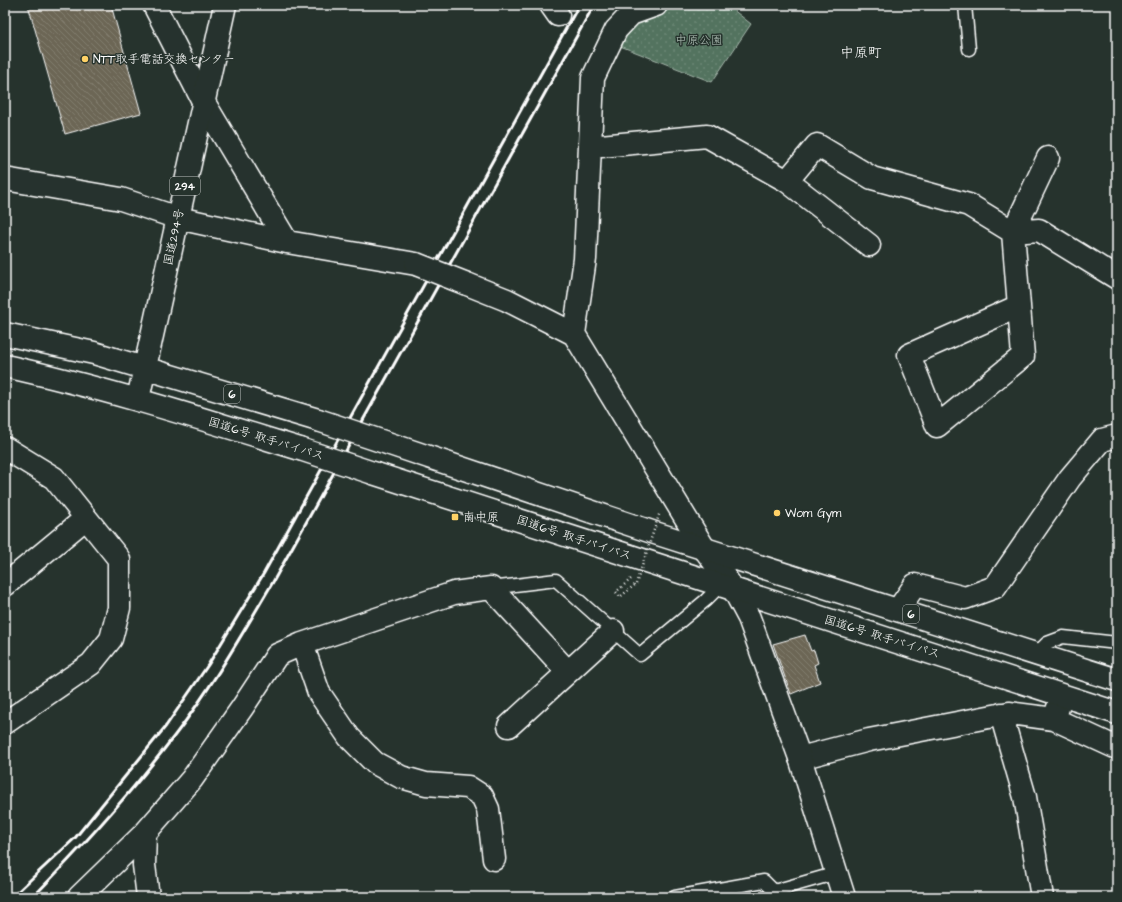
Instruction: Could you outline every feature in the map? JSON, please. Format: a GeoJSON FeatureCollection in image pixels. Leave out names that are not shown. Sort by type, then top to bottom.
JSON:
{"type":"FeatureCollection","features":[{"type":"Feature","properties":{"kind":"main road"},"geometry":{"type":"LineString","coordinates":[[154,5],[203,101],[287,242]]}},
{"type":"Feature","properties":{"kind":"main road","name":"国道294号"},"geometry":{"type":"LineString","coordinates":[[138,399],[225,5]]}},
{"type":"Feature","properties":{"kind":"main road"},"geometry":{"type":"LineString","coordinates":[[574,334],[585,259],[593,78],[616,30],[631,14],[656,5]]}},
{"type":"Feature","properties":{"kind":"main road"},"geometry":{"type":"LineString","coordinates":[[590,147],[707,136],[787,181],[869,245]]}},
{"type":"Feature","properties":{"kind":"main road"},"geometry":{"type":"LineString","coordinates":[[787,181],[817,145],[872,178],[969,205],[1013,232],[1039,230],[1117,278]]}},
{"type":"Feature","properties":{"kind":"main road"},"geometry":{"type":"LineString","coordinates":[[1019,306],[909,355],[937,426],[1023,356],[1019,306],[1013,232],[1048,158]]}},
{"type":"Feature","properties":{"kind":"main road"},"geometry":{"type":"LineString","coordinates":[[5,179],[121,199],[178,218],[287,242],[416,264],[508,300],[574,334],[727,588],[750,618],[800,758],[844,897]]}},
{"type":"Feature","properties":{"kind":"main road","name":"6"},"geometry":{"type":"LineString","coordinates":[[5,334],[77,349],[318,420],[704,548],[1117,680]]}},
{"type":"Feature","properties":{"kind":"main road","name":"国道6号 取手バイパス"},"geometry":{"type":"LineString","coordinates":[[5,366],[68,380],[138,399],[300,449],[727,588],[958,660],[1062,696],[1117,713]]}},
{"type":"Feature","properties":{"kind":"main road"},"geometry":{"type":"LineString","coordinates":[[898,610],[915,585],[966,598],[995,586],[1070,478],[1102,440],[1117,436]]}},
{"type":"Feature","properties":{"kind":"main road"},"geometry":{"type":"LineString","coordinates":[[5,448],[54,478],[119,559],[119,608],[111,639],[91,664],[5,723]]}},
{"type":"Feature","properties":{"kind":"main road"},"geometry":{"type":"LineString","coordinates":[[5,585],[86,518]]}},
{"type":"Feature","properties":{"kind":"main road"},"geometry":{"type":"LineString","coordinates":[[79,897],[145,833],[192,779],[277,655],[302,644],[454,593],[491,588],[568,672]]}},
{"type":"Feature","properties":{"kind":"main road"},"geometry":{"type":"LineString","coordinates":[[509,726],[613,631]]}},
{"type":"Feature","properties":{"kind":"main road"},"geometry":{"type":"LineString","coordinates":[[302,644],[319,693],[349,738],[375,763],[400,777],[426,784],[468,787],[482,796],[488,809],[494,859]]}},
{"type":"Feature","properties":{"kind":"main road"},"geometry":{"type":"LineString","coordinates":[[1054,720],[1062,696]]}},
{"type":"Feature","properties":{"kind":"main road"},"geometry":{"type":"LineString","coordinates":[[800,758],[869,740],[1009,713],[1054,720],[1117,748]]}},
{"type":"Feature","properties":{"kind":"main road"},"geometry":{"type":"LineString","coordinates":[[1001,714],[1025,797],[1042,897]]}},
{"type":"Feature","properties":{"kind":"main road"},"geometry":{"type":"LineString","coordinates":[[145,833],[144,865],[148,897]]}},
{"type":"Feature","properties":{"kind":"lane"},"geometry":{"type":"LineString","coordinates":[[965,5],[969,49]]}},
{"type":"Feature","properties":{"kind":"lane"},"geometry":{"type":"LineString","coordinates":[[491,588],[556,580],[640,655],[706,600],[727,588]]}},
{"type":"Feature","properties":{"kind":"lane"},"geometry":{"type":"LineString","coordinates":[[1036,654],[1047,643],[1063,637],[1117,643]]}},
{"type":"Feature","properties":{"kind":"lane"},"geometry":{"type":"LineString","coordinates":[[675,897],[764,881],[774,891],[837,873]]}},
{"type":"Feature","properties":{"kind":"path"},"geometry":{"type":"LineString","coordinates":[[631,579],[616,592],[620,597],[636,584],[660,512]]}},
{"type":"Feature","properties":{"kind":"green space","name":"中原公園"},"geometry":{"type":"Polygon","coordinates":[[[656,5],[727,5],[751,24],[712,82],[610,42],[656,5]]]}},
{"type":"Feature","properties":{"kind":"building","name":"NTT取手電話交換センター"},"geometry":{"type":"Polygon","coordinates":[[[28,5],[111,5],[141,113],[65,134],[28,5]]]}},
{"type":"Feature","properties":{"kind":"building"},"geometry":{"type":"Polygon","coordinates":[[[805,635],[811,651],[814,650],[818,663],[814,665],[820,682],[791,694],[773,644],[805,635]]]}},
{"type":"Feature","properties":{"kind":"railway"},"geometry":{"type":"LineString","coordinates":[[12,897],[75,838],[166,726],[208,665],[264,573],[579,5]]}},
{"type":"Feature","properties":{"kind":"railway"},"geometry":{"type":"LineString","coordinates":[[33,897],[71,858],[124,798],[189,717],[226,660],[273,582],[594,5]]}},
{"type":"Feature","properties":{"kind":"place","name":"NTT取手電話交換センター"},"geometry":{"type":"Point","coordinates":[85,59]}},
{"type":"Feature","properties":{"kind":"place","name":"Wom Gym"},"geometry":{"type":"Point","coordinates":[777,513]}},
{"type":"Feature","properties":{"kind":"place","name":"南中原"},"geometry":{"type":"Point","coordinates":[455,517]}},
{"type":"Feature","properties":{"kind":"district","name":"中原町"},"geometry":{"type":"Point","coordinates":[861,53]}}]}
